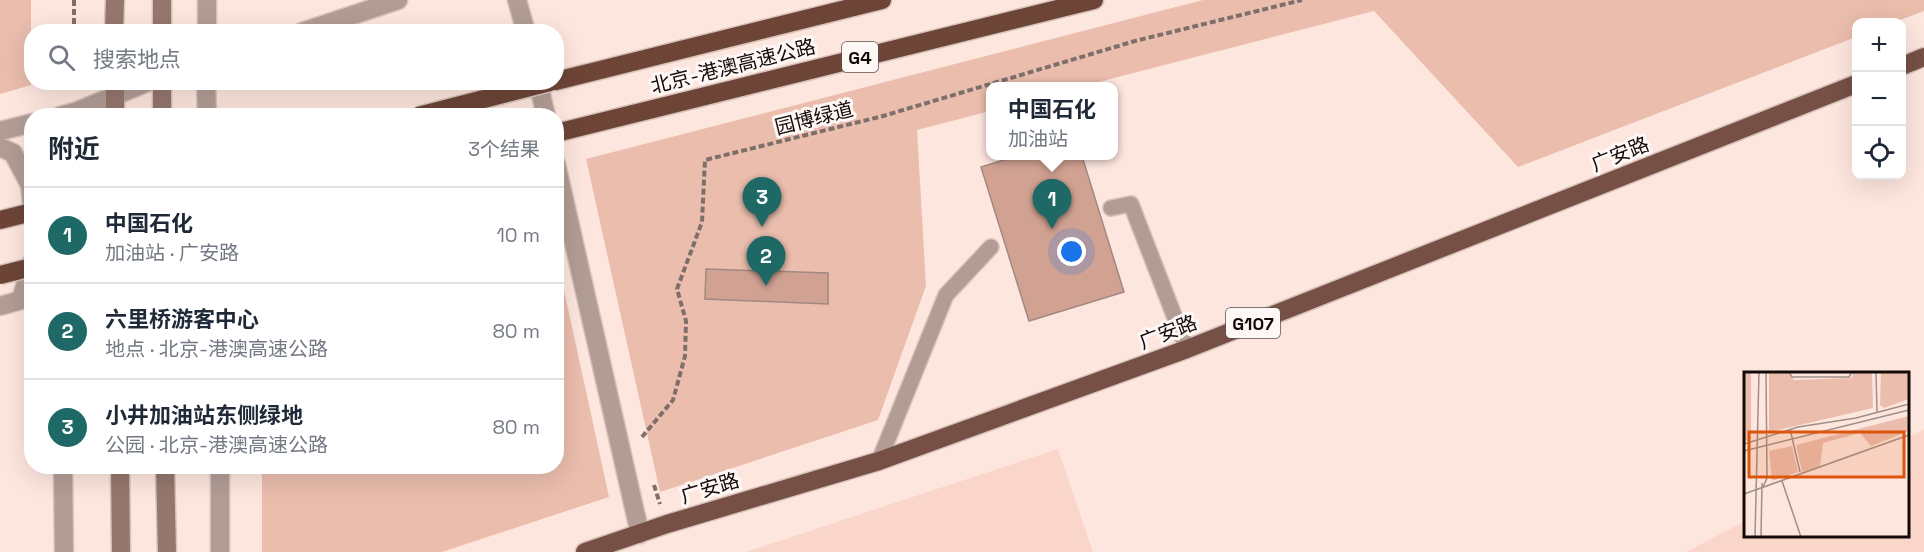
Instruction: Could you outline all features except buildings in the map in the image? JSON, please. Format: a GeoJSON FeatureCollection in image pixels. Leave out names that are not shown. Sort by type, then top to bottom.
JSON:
{"type":"FeatureCollection","features":[{"type":"Feature","properties":{"kind":"highway"},"geometry":{"type":"LineString","coordinates":[[564,79],[882,0]]}},
{"type":"Feature","properties":{"kind":"highway","name":"北京-港澳高速公路"},"geometry":{"type":"LineString","coordinates":[[564,131],[1094,0]]}},
{"type":"Feature","properties":{"kind":"highway"},"geometry":{"type":"LineString","coordinates":[[1906,64],[1924,57]]}},
{"type":"Feature","properties":{"kind":"highway","name":"广安路"},"geometry":{"type":"LineString","coordinates":[[585,552],[879,461],[1187,349],[1852,86]]}},
{"type":"Feature","properties":{"kind":"highway"},"geometry":{"type":"LineString","coordinates":[[449,108],[519,90]]}},
{"type":"Feature","properties":{"kind":"highway"},"geometry":{"type":"LineString","coordinates":[[0,220],[24,214]]}},
{"type":"Feature","properties":{"kind":"highway"},"geometry":{"type":"LineString","coordinates":[[0,275],[24,269]]}},
{"type":"Feature","properties":{"kind":"main road"},"geometry":{"type":"LineString","coordinates":[[114,24],[115,0]]}},
{"type":"Feature","properties":{"kind":"main road"},"geometry":{"type":"LineString","coordinates":[[162,0],[162,24]]}},
{"type":"Feature","properties":{"kind":"main road"},"geometry":{"type":"LineString","coordinates":[[115,90],[115,108]]}},
{"type":"Feature","properties":{"kind":"main road"},"geometry":{"type":"LineString","coordinates":[[162,90],[162,108]]}},
{"type":"Feature","properties":{"kind":"main road"},"geometry":{"type":"LineString","coordinates":[[120,474],[120,552]]}},
{"type":"Feature","properties":{"kind":"main road"},"geometry":{"type":"LineString","coordinates":[[165,474],[167,552]]}},
{"type":"Feature","properties":{"kind":"street"},"geometry":{"type":"LineString","coordinates":[[207,0],[207,24]]}},
{"type":"Feature","properties":{"kind":"street"},"geometry":{"type":"LineString","coordinates":[[326,24],[398,0]]}},
{"type":"Feature","properties":{"kind":"street"},"geometry":{"type":"LineString","coordinates":[[517,0],[524,24]]}},
{"type":"Feature","properties":{"kind":"street"},"geometry":{"type":"LineString","coordinates":[[82,108],[113,90]]}},
{"type":"Feature","properties":{"kind":"street"},"geometry":{"type":"LineString","coordinates":[[206,90],[207,108]]}},
{"type":"Feature","properties":{"kind":"street"},"geometry":{"type":"LineString","coordinates":[[540,90],[544,108]]}},
{"type":"Feature","properties":{"kind":"street"},"geometry":{"type":"LineString","coordinates":[[0,131],[24,125]]}},
{"type":"Feature","properties":{"kind":"street"},"geometry":{"type":"LineString","coordinates":[[0,147],[14,153],[24,173]]}},
{"type":"Feature","properties":{"kind":"street"},"geometry":{"type":"LineString","coordinates":[[564,199],[640,534]]}},
{"type":"Feature","properties":{"kind":"street"},"geometry":{"type":"LineString","coordinates":[[0,306],[24,300]]}},
{"type":"Feature","properties":{"kind":"street"},"geometry":{"type":"LineString","coordinates":[[63,474],[64,552]]}},
{"type":"Feature","properties":{"kind":"street"},"geometry":{"type":"LineString","coordinates":[[220,474],[220,552]]}},
{"type":"Feature","properties":{"kind":"lane"},"geometry":{"type":"LineString","coordinates":[[1111,208],[1131,204],[1187,349]]}},
{"type":"Feature","properties":{"kind":"lane"},"geometry":{"type":"LineString","coordinates":[[879,461],[946,296],[991,247]]}},
{"type":"Feature","properties":{"kind":"path"},"geometry":{"type":"LineString","coordinates":[[74,0],[74,24]]}},
{"type":"Feature","properties":{"kind":"path","name":"园博绿道"},"geometry":{"type":"LineString","coordinates":[[997,82],[1135,41],[1302,0]]}},
{"type":"Feature","properties":{"kind":"path","name":"园博绿道"},"geometry":{"type":"LineString","coordinates":[[644,446],[641,436],[673,400],[685,356],[686,321],[677,289],[702,222],[705,160],[883,116],[986,85]]}},
{"type":"Feature","properties":{"kind":"path"},"geometry":{"type":"LineString","coordinates":[[654,484],[667,525]]}},
{"type":"Feature","properties":{"kind":"shaded area"},"geometry":{"type":"Polygon","coordinates":[[[0,0],[31,0],[31,24],[24,24],[24,87],[0,94],[0,0]]]}},
{"type":"Feature","properties":{"kind":"shaded area"},"geometry":{"type":"Polygon","coordinates":[[[1203,0],[1924,0],[1924,11],[1906,18],[1852,18],[1852,39],[1518,167],[1374,11],[1099,82],[986,82],[986,112],[917,130],[926,286],[878,420],[660,492],[586,159],[1203,0]]]}},
{"type":"Feature","properties":{"kind":"shaded area"},"geometry":{"type":"Polygon","coordinates":[[[564,290],[609,497],[442,552],[262,552],[262,474],[564,474],[564,290]]]}},
{"type":"Feature","properties":{"kind":"shaded area"},"geometry":{"type":"Polygon","coordinates":[[[1924,429],[1924,552],[1686,552],[1744,522],[1744,537],[1909,537],[1909,437],[1924,429]]]}},
{"type":"Feature","properties":{"kind":"shaded area"},"geometry":{"type":"Polygon","coordinates":[[[1058,449],[1093,552],[746,552],[1058,449]]]}},
{"type":"Feature","properties":{"kind":"place","name":"小井加油站东侧绿地"},"geometry":{"type":"Point","coordinates":[762,227]}},
{"type":"Feature","properties":{"kind":"place","name":"中国石化"},"geometry":{"type":"Point","coordinates":[1052,229]}},
{"type":"Feature","properties":{"kind":"place","name":"六里桥游客中心"},"geometry":{"type":"Point","coordinates":[766,286]}}]}
